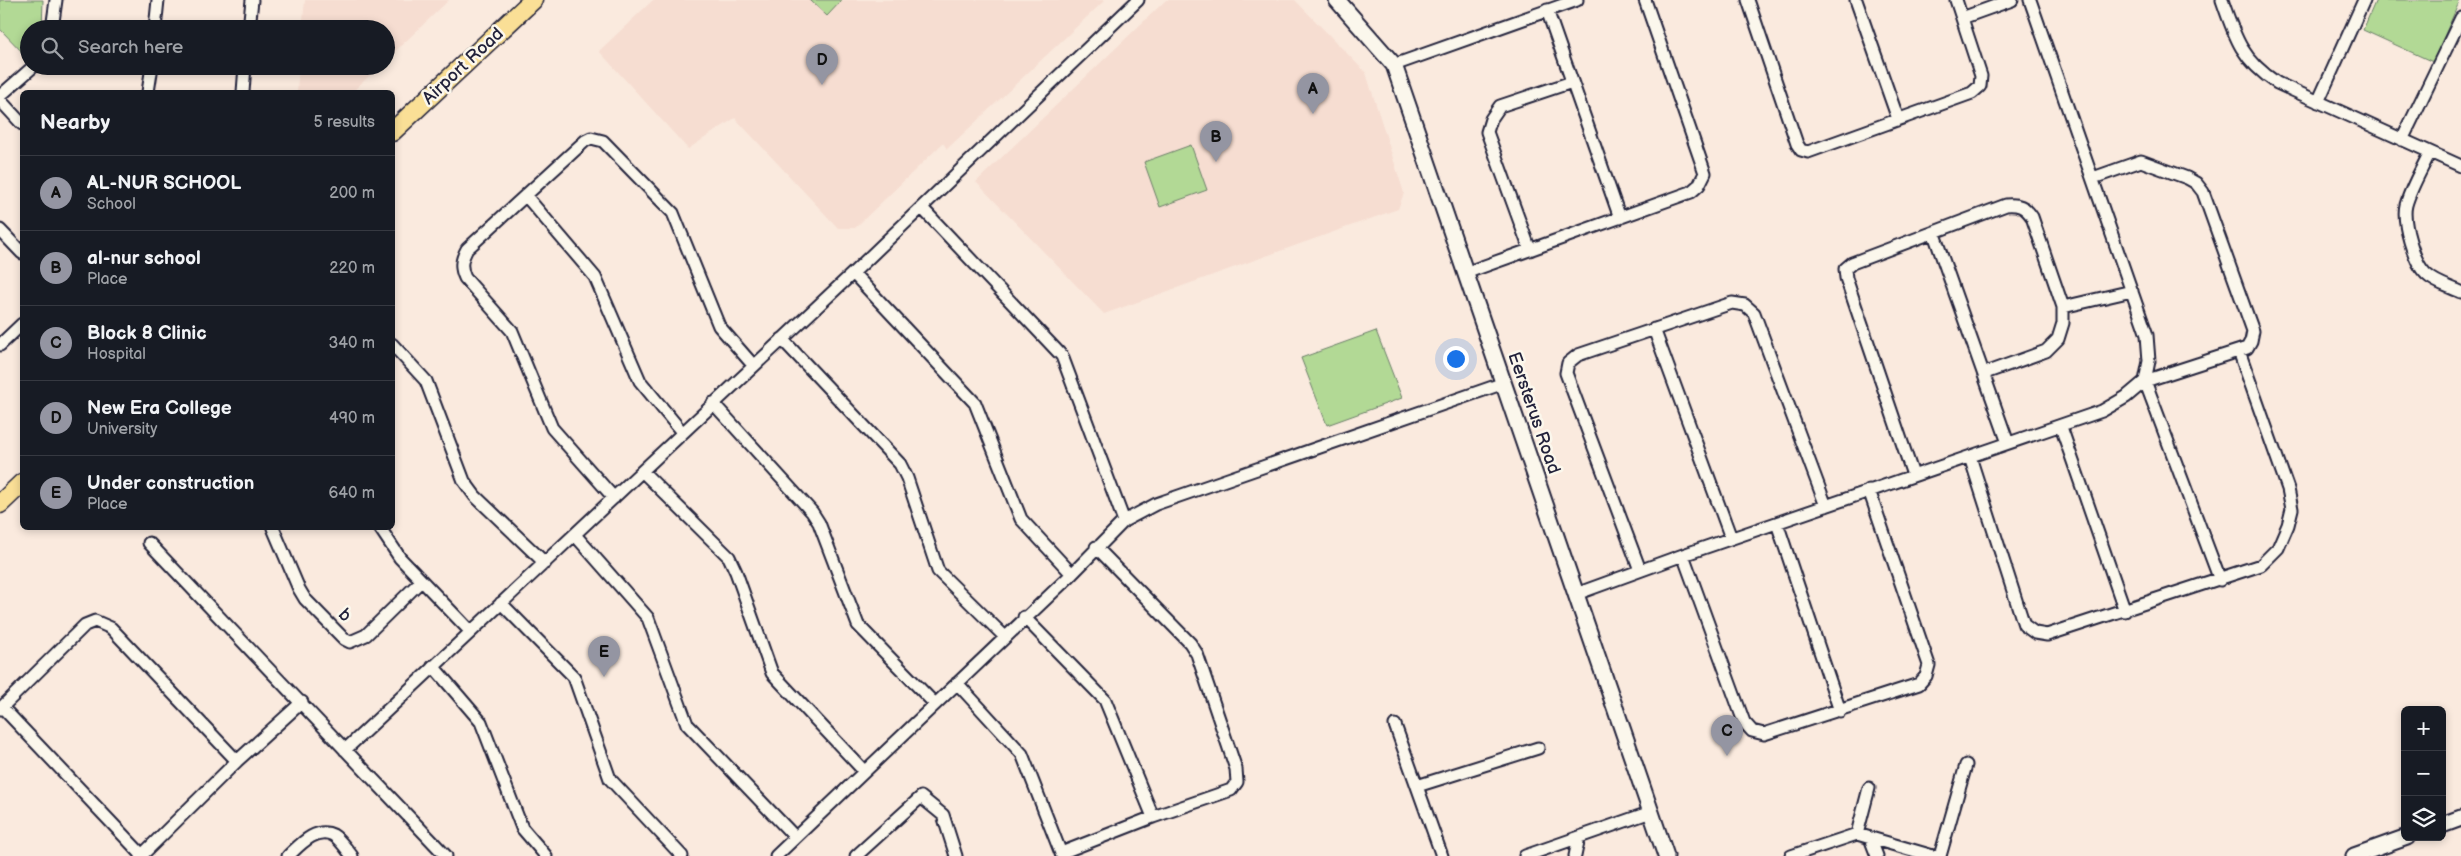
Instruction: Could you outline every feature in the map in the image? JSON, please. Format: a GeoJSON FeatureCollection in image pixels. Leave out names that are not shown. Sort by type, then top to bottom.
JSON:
{"type":"FeatureCollection","features":[{"type":"Feature","properties":{"kind":"main road","name":"Airport Road"},"geometry":{"type":"LineString","coordinates":[[395,129],[534,0]]}},
{"type":"Feature","properties":{"kind":"main road"},"geometry":{"type":"LineString","coordinates":[[0,504],[20,485]]}},
{"type":"Feature","properties":{"kind":"street"},"geometry":{"type":"LineString","coordinates":[[53,20],[56,0]]}},
{"type":"Feature","properties":{"kind":"street"},"geometry":{"type":"LineString","coordinates":[[156,20],[158,0]]}},
{"type":"Feature","properties":{"kind":"street"},"geometry":{"type":"LineString","coordinates":[[250,20],[252,0]]}},
{"type":"Feature","properties":{"kind":"street"},"geometry":{"type":"LineString","coordinates":[[345,750],[922,208],[1138,0]]}},
{"type":"Feature","properties":{"kind":"street","name":"Eersterus Road"},"geometry":{"type":"LineString","coordinates":[[1336,0],[1394,65],[1666,856]]}},
{"type":"Feature","properties":{"kind":"street"},"geometry":{"type":"LineString","coordinates":[[1394,65],[1577,0]]}},
{"type":"Feature","properties":{"kind":"street"},"geometry":{"type":"LineString","coordinates":[[1465,273],[1691,192],[1699,185],[1705,172],[1645,0]]}},
{"type":"Feature","properties":{"kind":"street"},"geometry":{"type":"LineString","coordinates":[[1748,0],[1796,144],[1801,150],[1808,152],[1972,93],[1980,86],[1981,76],[1956,0]]}},
{"type":"Feature","properties":{"kind":"street"},"geometry":{"type":"LineString","coordinates":[[1856,0],[1898,119]]}},
{"type":"Feature","properties":{"kind":"street"},"geometry":{"type":"LineString","coordinates":[[1962,18],[2012,0]]}},
{"type":"Feature","properties":{"kind":"street"},"geometry":{"type":"LineString","coordinates":[[2030,0],[2147,335],[2149,361],[2144,382],[2220,580]]}},
{"type":"Feature","properties":{"kind":"street"},"geometry":{"type":"LineString","coordinates":[[2222,0],[2238,44],[2250,62],[2276,83],[2461,166]]}},
{"type":"Feature","properties":{"kind":"street"},"geometry":{"type":"LineString","coordinates":[[2318,102],[2364,0]]}},
{"type":"Feature","properties":{"kind":"street"},"geometry":{"type":"LineString","coordinates":[[1547,10],[1620,218]]}},
{"type":"Feature","properties":{"kind":"street"},"geometry":{"type":"LineString","coordinates":[[2402,140],[2461,18]]}},
{"type":"Feature","properties":{"kind":"street"},"geometry":{"type":"LineString","coordinates":[[20,122],[0,98],[24,75]]}},
{"type":"Feature","properties":{"kind":"street"},"geometry":{"type":"LineString","coordinates":[[148,90],[151,75]]}},
{"type":"Feature","properties":{"kind":"street"},"geometry":{"type":"LineString","coordinates":[[243,90],[244,75]]}},
{"type":"Feature","properties":{"kind":"street"},"geometry":{"type":"LineString","coordinates":[[1530,250],[1487,132],[1490,119],[1500,106],[1572,82]]}},
{"type":"Feature","properties":{"kind":"street"},"geometry":{"type":"LineString","coordinates":[[614,498],[552,428],[512,331],[465,278],[462,271],[462,260],[466,250],[585,141],[591,138],[603,141],[673,213],[720,326],[754,365]]}},
{"type":"Feature","properties":{"kind":"street"},"geometry":{"type":"LineString","coordinates":[[2430,152],[2406,206],[2410,242],[2418,263],[2426,274],[2461,292]]}},
{"type":"Feature","properties":{"kind":"street"},"geometry":{"type":"LineString","coordinates":[[1576,594],[1913,475],[2061,427],[2102,411],[2126,397],[2144,382],[2247,348],[2251,341],[2253,330],[2203,192],[2196,183],[2141,161],[2093,178]]}},
{"type":"Feature","properties":{"kind":"street"},"geometry":{"type":"LineString","coordinates":[[526,196],[595,277],[640,381],[682,432]]}},
{"type":"Feature","properties":{"kind":"street"},"geometry":{"type":"LineString","coordinates":[[1913,475],[1846,278],[1845,268],[1852,263],[1934,234],[2006,204],[2021,206],[2032,217],[2063,307],[2064,323],[2058,339],[2046,351],[1985,373]]}},
{"type":"Feature","properties":{"kind":"street"},"geometry":{"type":"LineString","coordinates":[[922,208],[1062,356],[1124,521]]}},
{"type":"Feature","properties":{"kind":"street"},"geometry":{"type":"LineString","coordinates":[[0,230],[20,251]]}},
{"type":"Feature","properties":{"kind":"street"},"geometry":{"type":"LineString","coordinates":[[1934,234],[1985,373],[2008,443]]}},
{"type":"Feature","properties":{"kind":"street"},"geometry":{"type":"LineString","coordinates":[[853,273],[974,403],[1021,519],[1072,574]]}},
{"type":"Feature","properties":{"kind":"street"},"geometry":{"type":"LineString","coordinates":[[2063,307],[2132,291]]}},
{"type":"Feature","properties":{"kind":"street"},"geometry":{"type":"LineString","coordinates":[[1640,570],[1566,373],[1568,363],[1578,355],[1732,303],[1745,305],[1754,313],[1826,506]]}},
{"type":"Feature","properties":{"kind":"street"},"geometry":{"type":"LineString","coordinates":[[0,345],[20,326]]}},
{"type":"Feature","properties":{"kind":"street"},"geometry":{"type":"LineString","coordinates":[[1654,329],[1731,538]]}},
{"type":"Feature","properties":{"kind":"street"},"geometry":{"type":"LineString","coordinates":[[782,339],[900,464],[907,478],[938,571],[1004,636]]}},
{"type":"Feature","properties":{"kind":"street"},"geometry":{"type":"LineString","coordinates":[[395,347],[426,381],[467,486],[545,563]]}},
{"type":"Feature","properties":{"kind":"street"},"geometry":{"type":"LineString","coordinates":[[1970,457],[2024,625],[2035,633],[2047,635],[2220,580],[2261,565],[2278,548],[2292,509],[2288,489],[2239,352]]}},
{"type":"Feature","properties":{"kind":"street"},"geometry":{"type":"LineString","coordinates":[[776,856],[1004,636],[1072,574],[1096,547],[1124,521],[1156,504],[1504,383]]}},
{"type":"Feature","properties":{"kind":"street"},"geometry":{"type":"LineString","coordinates":[[713,403],[812,512],[819,523],[858,625],[934,703]]}},
{"type":"Feature","properties":{"kind":"street"},"geometry":{"type":"LineString","coordinates":[[2061,427],[2125,611]]}},
{"type":"Feature","properties":{"kind":"street"},"geometry":{"type":"LineString","coordinates":[[642,471],[728,557],[736,572],[772,673],[864,771]]}},
{"type":"Feature","properties":{"kind":"street"},"geometry":{"type":"LineString","coordinates":[[1683,555],[1744,722],[1752,731],[1764,734],[1919,684],[1926,676],[1929,665],[1870,490]]}},
{"type":"Feature","properties":{"kind":"street"},"geometry":{"type":"LineString","coordinates":[[1777,523],[1840,711]]}},
{"type":"Feature","properties":{"kind":"street","name":"b"},"geometry":{"type":"LineString","coordinates":[[275,530],[305,599],[350,642],[366,636],[421,581]]}},
{"type":"Feature","properties":{"kind":"street"},"geometry":{"type":"LineString","coordinates":[[381,530],[387,542],[421,581],[470,631]]}},
{"type":"Feature","properties":{"kind":"street"},"geometry":{"type":"LineString","coordinates":[[575,535],[648,618],[686,724],[795,837]]}},
{"type":"Feature","properties":{"kind":"street"},"geometry":{"type":"LineString","coordinates":[[149,543],[302,702],[446,856]]}},
{"type":"Feature","properties":{"kind":"street"},"geometry":{"type":"LineString","coordinates":[[957,683],[1022,754],[1028,764],[1061,854],[1153,817],[1232,790],[1237,782],[1236,769],[1202,665],[1190,643],[1096,547]]}},
{"type":"Feature","properties":{"kind":"street"},"geometry":{"type":"LineString","coordinates":[[501,603],[574,677],[610,778],[682,856]]}},
{"type":"Feature","properties":{"kind":"street"},"geometry":{"type":"LineString","coordinates":[[1024,617],[1105,700],[1153,817]]}},
{"type":"Feature","properties":{"kind":"street"},"geometry":{"type":"LineString","coordinates":[[237,761],[111,628],[95,621],[85,625],[1,708],[142,855],[237,761],[302,702]]}},
{"type":"Feature","properties":{"kind":"street"},"geometry":{"type":"LineString","coordinates":[[433,666],[481,722],[522,828],[546,856]]}},
{"type":"Feature","properties":{"kind":"street"},"geometry":{"type":"LineString","coordinates":[[1395,725],[1442,856]]}},
{"type":"Feature","properties":{"kind":"street"},"geometry":{"type":"LineString","coordinates":[[1417,786],[1538,748]]}},
{"type":"Feature","properties":{"kind":"street"},"geometry":{"type":"LineString","coordinates":[[1940,856],[1966,765]]}},
{"type":"Feature","properties":{"kind":"street"},"geometry":{"type":"LineString","coordinates":[[1857,834],[1869,788]]}},
{"type":"Feature","properties":{"kind":"street"},"geometry":{"type":"LineString","coordinates":[[856,856],[921,797],[943,815],[956,856]]}},
{"type":"Feature","properties":{"kind":"street"},"geometry":{"type":"LineString","coordinates":[[1525,856],[1651,812]]}},
{"type":"Feature","properties":{"kind":"street"},"geometry":{"type":"LineString","coordinates":[[2446,824],[2461,818]]}},
{"type":"Feature","properties":{"kind":"street"},"geometry":{"type":"LineString","coordinates":[[288,856],[308,838],[321,833],[333,835],[352,856]]}},
{"type":"Feature","properties":{"kind":"street"},"geometry":{"type":"LineString","coordinates":[[1791,856],[1857,834],[1919,854],[1933,856]]}},
{"type":"Feature","properties":{"kind":"street"},"geometry":{"type":"LineString","coordinates":[[1575,856],[1579,837]]}},
{"type":"Feature","properties":{"kind":"street"},"geometry":{"type":"LineString","coordinates":[[1870,838],[1878,856]]}},
{"type":"Feature","properties":{"kind":"street"},"geometry":{"type":"LineString","coordinates":[[2354,856],[2401,839]]}},
{"type":"Feature","properties":{"kind":"shaded area"},"geometry":{"type":"Polygon","coordinates":[[[305,0],[449,0],[395,51],[395,20],[303,20],[305,0]]]}},
{"type":"Feature","properties":{"kind":"shaded area"},"geometry":{"type":"Polygon","coordinates":[[[653,0],[1105,0],[947,149],[943,143],[855,228],[838,228],[735,118],[688,149],[599,51],[653,0]]]}},
{"type":"Feature","properties":{"kind":"shaded area"},"geometry":{"type":"Polygon","coordinates":[[[1166,0],[1295,0],[1366,73],[1404,193],[1398,209],[1104,314],[976,182],[1166,0]]]}},
{"type":"Feature","properties":{"kind":"shaded area"},"geometry":{"type":"Polygon","coordinates":[[[298,75],[370,75],[354,90],[297,90],[298,75]]]}},
{"type":"Feature","properties":{"kind":"green space"},"geometry":{"type":"Polygon","coordinates":[[[0,0],[43,0],[42,20],[20,20],[20,50],[0,29],[0,0]]]}},
{"type":"Feature","properties":{"kind":"green space"},"geometry":{"type":"Polygon","coordinates":[[[810,0],[842,0],[827,16],[810,0]]]}},
{"type":"Feature","properties":{"kind":"green space"},"geometry":{"type":"Polygon","coordinates":[[[2376,0],[2460,0],[2433,62],[2363,30],[2376,0]]]}},
{"type":"Feature","properties":{"kind":"green space"},"geometry":{"type":"Polygon","coordinates":[[[1191,145],[1207,190],[1160,207],[1144,162],[1191,145]]]}},
{"type":"Feature","properties":{"kind":"green space"},"geometry":{"type":"Polygon","coordinates":[[[1376,331],[1402,398],[1327,425],[1301,358],[1376,331]]]}},
{"type":"Feature","properties":{"kind":"place","name":"New Era College"},"geometry":{"type":"Point","coordinates":[822,85]}},
{"type":"Feature","properties":{"kind":"place","name":"AL-NUR SCHOOL"},"geometry":{"type":"Point","coordinates":[1313,114]}},
{"type":"Feature","properties":{"kind":"place","name":"al-nur school"},"geometry":{"type":"Point","coordinates":[1216,162]}},
{"type":"Feature","properties":{"kind":"place","name":"Under construction"},"geometry":{"type":"Point","coordinates":[604,677]}},
{"type":"Feature","properties":{"kind":"place","name":"Block 8 Clinic"},"geometry":{"type":"Point","coordinates":[1727,756]}}]}
